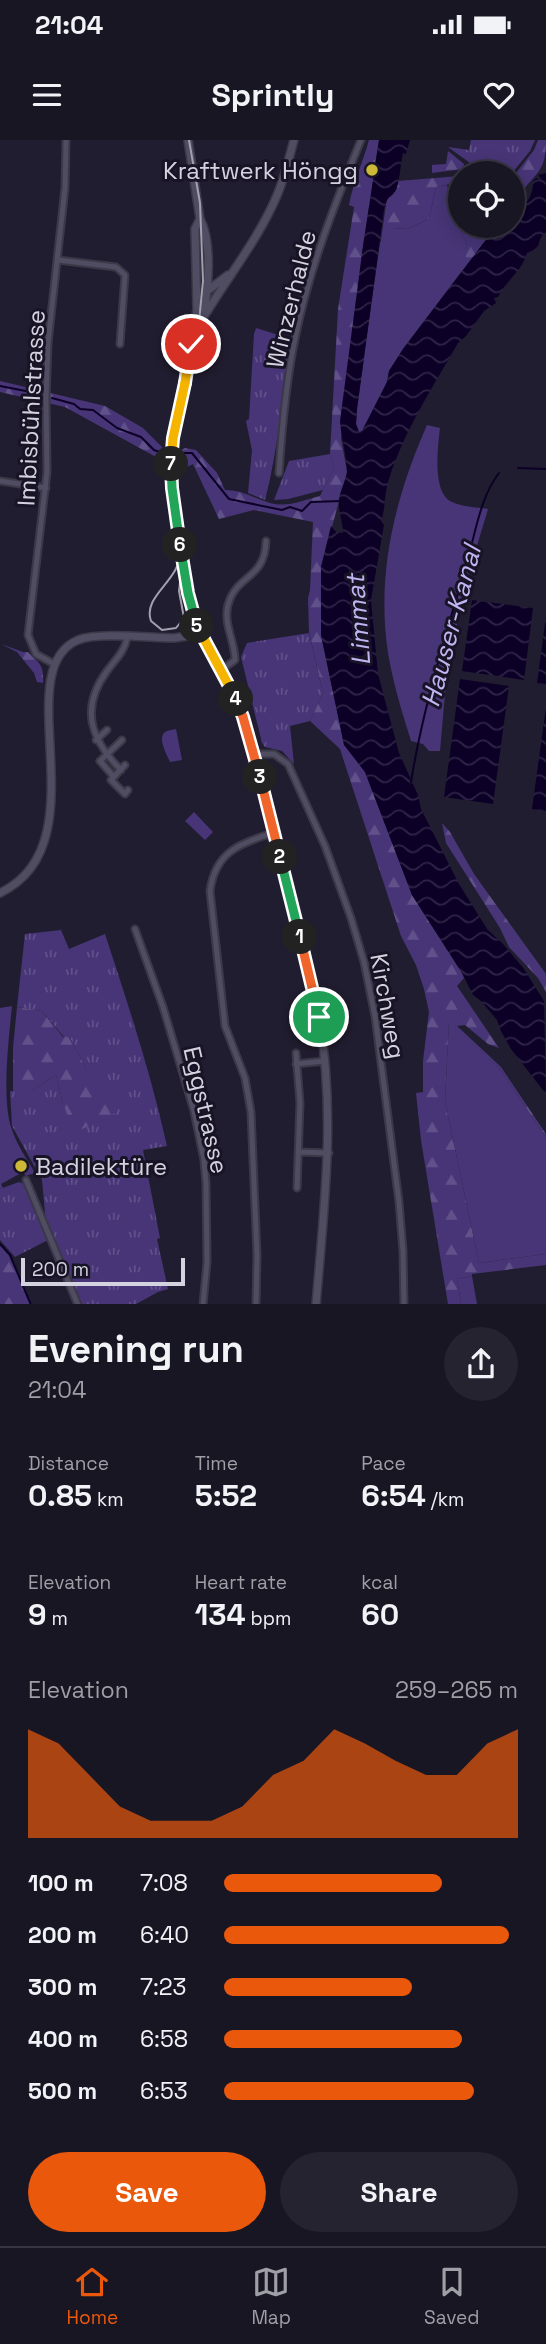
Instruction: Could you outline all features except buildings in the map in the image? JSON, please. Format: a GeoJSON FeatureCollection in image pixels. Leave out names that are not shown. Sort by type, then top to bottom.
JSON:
{"type":"FeatureCollection","features":[{"type":"Feature","properties":{"kind":"main road"},"geometry":{"type":"LineString","coordinates":[[188,140],[200,219],[206,233],[208,270],[202,318],[189,361]]}},
{"type":"Feature","properties":{"kind":"main road"},"geometry":{"type":"LineString","coordinates":[[202,318],[275,201],[294,140]]}},
{"type":"Feature","properties":{"kind":"main road"},"geometry":{"type":"LineString","coordinates":[[200,219],[195,229],[197,292],[189,361],[173,438],[170,474],[184,570],[199,631],[238,703],[254,754],[314,991],[326,1061],[329,1100],[329,1153],[316,1304]]}},
{"type":"Feature","properties":{"kind":"main road"},"geometry":{"type":"LineString","coordinates":[[208,270],[217,276],[231,272]]}},
{"type":"Feature","properties":{"kind":"main road"},"geometry":{"type":"LineString","coordinates":[[206,292],[231,272]]}},
{"type":"Feature","properties":{"kind":"main road"},"geometry":{"type":"LineString","coordinates":[[197,292],[221,290]]}},
{"type":"Feature","properties":{"kind":"main road"},"geometry":{"type":"LineString","coordinates":[[0,893],[14,886],[28,873],[38,859],[48,833],[51,796],[50,676],[54,664],[68,646],[94,636],[174,638],[199,631]]}},
{"type":"Feature","properties":{"kind":"street","name":"Imbisbühlstrasse"},"geometry":{"type":"LineString","coordinates":[[54,664],[36,654],[28,635],[46,488],[46,382],[65,188],[66,140]]}},
{"type":"Feature","properties":{"kind":"street","name":"Winzerhalde"},"geometry":{"type":"LineString","coordinates":[[279,472],[286,396],[296,335],[322,240],[360,140]]}},
{"type":"Feature","properties":{"kind":"street"},"geometry":{"type":"LineString","coordinates":[[58,260],[110,266],[125,275],[120,344]]}},
{"type":"Feature","properties":{"kind":"street"},"geometry":{"type":"LineString","coordinates":[[0,481],[46,488]]}},
{"type":"Feature","properties":{"kind":"street"},"geometry":{"type":"LineString","coordinates":[[221,670],[235,660],[226,615],[228,604],[239,586],[265,560],[266,541]]}},
{"type":"Feature","properties":{"kind":"street"},"geometry":{"type":"LineString","coordinates":[[127,638],[125,647],[94,691],[93,717],[96,740],[106,755],[123,768],[111,780],[125,794],[128,790]]}},
{"type":"Feature","properties":{"kind":"street"},"geometry":{"type":"LineString","coordinates":[[96,740],[107,730]]}},
{"type":"Feature","properties":{"kind":"street"},"geometry":{"type":"LineString","coordinates":[[114,777],[100,761],[122,740]]}},
{"type":"Feature","properties":{"kind":"street","name":"Kirchweg"},"geometry":{"type":"LineString","coordinates":[[254,754],[274,754],[288,764],[325,846],[364,962],[376,1016],[399,1202],[404,1304]]}},
{"type":"Feature","properties":{"kind":"street"},"geometry":{"type":"LineString","coordinates":[[256,1304],[257,1255],[251,1112],[245,1078],[223,1016],[210,891],[212,875],[222,859],[242,845],[273,831]]}},
{"type":"Feature","properties":{"kind":"street","name":"Eggstrasse"},"geometry":{"type":"LineString","coordinates":[[135,929],[163,1007],[200,1138],[206,1183],[207,1262],[202,1304]]}},
{"type":"Feature","properties":{"kind":"street"},"geometry":{"type":"LineString","coordinates":[[296,1053],[300,1103],[297,1188]]}},
{"type":"Feature","properties":{"kind":"street"},"geometry":{"type":"LineString","coordinates":[[296,1063],[326,1061]]}},
{"type":"Feature","properties":{"kind":"street"},"geometry":{"type":"LineString","coordinates":[[300,1152],[329,1153]]}},
{"type":"Feature","properties":{"kind":"street"},"geometry":{"type":"LineString","coordinates":[[26,1180],[78,1304]]}},
{"type":"Feature","properties":{"kind":"green space"},"geometry":{"type":"Polygon","coordinates":[[[369,140],[379,140],[375,164],[369,163],[367,174],[374,176],[363,246],[341,438],[347,472],[321,567],[321,635],[344,744],[365,772],[412,895],[462,973],[464,978],[457,986],[499,1048],[488,1044],[465,1025],[457,1026],[501,1067],[546,1134],[546,1138],[500,1069],[449,1021],[445,1101],[479,1263],[546,1254],[546,1265],[472,1274],[457,1279],[461,1304],[448,1304],[421,1140],[416,1093],[423,1092],[423,1061],[429,1012],[424,989],[416,965],[401,936],[340,749],[310,721],[323,693],[309,632],[308,598],[313,522],[254,510],[219,519],[193,464],[183,469],[179,454],[156,457],[65,407],[0,392],[0,381],[105,406],[143,428],[164,449],[178,452],[185,448],[196,450],[217,473],[225,490],[283,505],[320,496],[334,468],[330,454],[338,309],[354,207],[349,205],[369,140]]]}},
{"type":"Feature","properties":{"kind":"green space"},"geometry":{"type":"Polygon","coordinates":[[[471,140],[535,140],[522,161],[467,161],[448,147],[469,150],[471,140]]]}},
{"type":"Feature","properties":{"kind":"green space"},"geometry":{"type":"Polygon","coordinates":[[[538,140],[546,140],[542,166],[525,189],[525,162],[538,140]]]}},
{"type":"Feature","properties":{"kind":"green space"},"geometry":{"type":"Polygon","coordinates":[[[448,151],[460,161],[448,161],[448,171],[432,173],[432,165],[446,164],[448,151]]]}},
{"type":"Feature","properties":{"kind":"green space"},"geometry":{"type":"Polygon","coordinates":[[[448,177],[448,184],[436,187],[429,219],[409,228],[391,229],[363,365],[387,198],[396,190],[398,181],[448,177]]]}},
{"type":"Feature","properties":{"kind":"green space"},"geometry":{"type":"Polygon","coordinates":[[[447,185],[448,238],[464,238],[467,244],[465,267],[403,349],[389,371],[387,382],[362,431],[359,432],[356,424],[357,409],[380,243],[391,229],[409,228],[429,219],[436,187],[447,185]]]}},
{"type":"Feature","properties":{"kind":"green space"},"geometry":{"type":"Polygon","coordinates":[[[464,238],[490,238],[463,270],[467,244],[464,238]]]}},
{"type":"Feature","properties":{"kind":"green space"},"geometry":{"type":"Polygon","coordinates":[[[256,328],[291,339],[277,440],[265,500],[248,493],[252,450],[246,421],[249,419],[256,328]]]}},
{"type":"Feature","properties":{"kind":"green space"},"geometry":{"type":"Polygon","coordinates":[[[427,425],[440,428],[438,478],[444,495],[459,505],[488,509],[462,596],[445,694],[440,751],[429,751],[423,744],[411,741],[392,675],[385,623],[391,536],[406,480],[427,425]]]}},
{"type":"Feature","properties":{"kind":"green space"},"geometry":{"type":"Polygon","coordinates":[[[330,454],[334,468],[323,490],[274,500],[289,461],[330,454]]]}},
{"type":"Feature","properties":{"kind":"green space"},"geometry":{"type":"Polygon","coordinates":[[[309,633],[323,693],[310,721],[290,726],[294,764],[282,751],[265,747],[262,743],[241,657],[247,643],[309,633]]]}},
{"type":"Feature","properties":{"kind":"green space"},"geometry":{"type":"Polygon","coordinates":[[[1,644],[28,652],[40,665],[43,683],[37,682],[34,673],[17,652],[1,644]]]}},
{"type":"Feature","properties":{"kind":"green space"},"geometry":{"type":"Polygon","coordinates":[[[176,729],[182,760],[170,762],[162,736],[167,731],[176,729]]]}},
{"type":"Feature","properties":{"kind":"green space"},"geometry":{"type":"Polygon","coordinates":[[[194,812],[213,832],[205,840],[185,821],[194,812]]]}},
{"type":"Feature","properties":{"kind":"green space"},"geometry":{"type":"Polygon","coordinates":[[[442,823],[474,874],[546,974],[546,992],[538,978],[509,947],[500,928],[446,843],[442,823]]]}},
{"type":"Feature","properties":{"kind":"green space"},"geometry":{"type":"Polygon","coordinates":[[[61,930],[69,949],[105,934],[131,1013],[167,1146],[143,1150],[168,1289],[136,1304],[80,1304],[46,1224],[42,1180],[12,1126],[10,1091],[30,1092],[56,1075],[63,1103],[87,1070],[69,1036],[64,1037],[42,1011],[17,1007],[25,934],[61,930]]]}},
{"type":"Feature","properties":{"kind":"green space"},"geometry":{"type":"Polygon","coordinates":[[[12,1006],[7,1069],[9,1118],[17,1141],[35,1173],[26,1176],[23,1172],[1,1184],[3,1188],[0,1189],[0,1008],[12,1006]]]}},
{"type":"Feature","properties":{"kind":"green space"},"geometry":{"type":"Polygon","coordinates":[[[17,1007],[42,1011],[63,1037],[69,1036],[87,1070],[96,1077],[117,1112],[74,1133],[56,1075],[30,1092],[13,1092],[17,1007]]]}},
{"type":"Feature","properties":{"kind":"green space"},"geometry":{"type":"Polygon","coordinates":[[[449,1020],[500,1069],[546,1138],[546,1254],[479,1263],[445,1101],[449,1020]]]}},
{"type":"Feature","properties":{"kind":"green space"},"geometry":{"type":"Polygon","coordinates":[[[19,1182],[25,1184],[48,1240],[15,1257],[0,1240],[0,1189],[19,1182]]]}},
{"type":"Feature","properties":{"kind":"green space"},"geometry":{"type":"Polygon","coordinates":[[[0,1245],[9,1255],[31,1304],[0,1304],[0,1245]]]}},
{"type":"Feature","properties":{"kind":"green space"},"geometry":{"type":"Polygon","coordinates":[[[472,1276],[477,1304],[461,1304],[457,1279],[472,1276]]]}},
{"type":"Feature","properties":{"kind":"water","name":"Limmat"},"geometry":{"type":"Polygon","coordinates":[[[379,140],[410,140],[406,154],[403,153],[397,187],[384,210],[357,409],[356,424],[359,432],[362,431],[387,382],[389,371],[403,349],[485,241],[489,238],[525,238],[525,203],[533,181],[536,178],[542,180],[538,175],[546,173],[546,232],[536,248],[527,253],[521,266],[498,297],[494,298],[496,303],[484,311],[458,343],[395,461],[386,490],[381,521],[384,525],[371,600],[378,674],[399,753],[418,795],[421,809],[459,884],[487,929],[524,969],[544,1001],[546,1094],[511,1049],[497,1020],[473,995],[412,895],[365,772],[344,745],[321,635],[321,567],[331,526],[336,532],[343,533],[339,500],[347,472],[340,421],[379,140]]]}},
{"type":"Feature","properties":{"kind":"water"},"geometry":{"type":"Polygon","coordinates":[[[472,600],[533,608],[524,680],[462,671],[472,600]]]}},
{"type":"Feature","properties":{"kind":"water"},"geometry":{"type":"Polygon","coordinates":[[[546,616],[546,684],[537,683],[546,616]]]}},
{"type":"Feature","properties":{"kind":"water"},"geometry":{"type":"Polygon","coordinates":[[[460,679],[509,686],[493,804],[444,797],[460,679]]]}},
{"type":"Feature","properties":{"kind":"water"},"geometry":{"type":"Polygon","coordinates":[[[546,707],[546,811],[532,809],[546,707]]]}},
{"type":"Feature","properties":{"kind":"waterway"},"geometry":{"type":"LineString","coordinates":[[0,386],[41,394]]}},
{"type":"Feature","properties":{"kind":"waterway"},"geometry":{"type":"LineString","coordinates":[[52,398],[74,404],[80,409],[93,410],[117,428],[141,437],[154,450],[163,453]]}},
{"type":"Feature","properties":{"kind":"waterway"},"geometry":{"type":"LineString","coordinates":[[178,453],[192,453],[229,499],[282,510],[290,507],[302,511],[311,502],[341,501]]}},
{"type":"Feature","properties":{"kind":"waterway","name":"Hauser-Kanal"},"geometry":{"type":"LineString","coordinates":[[518,468],[546,469]]}},
{"type":"Feature","properties":{"kind":"waterway","name":"Hauser-Kanal"},"geometry":{"type":"LineString","coordinates":[[411,782],[429,698],[480,514],[499,473]]}},
{"type":"Feature","properties":{"kind":"waterway"},"geometry":{"type":"LineString","coordinates":[[0,1244],[10,1255],[31,1304]]}},
{"type":"Feature","properties":{"kind":"tram line"},"geometry":{"type":"LineString","coordinates":[[180,553],[174,572],[156,596],[150,612],[151,621],[162,630],[176,628],[184,618],[179,591],[183,557],[173,490],[172,456],[199,322],[203,281],[200,203],[189,140]]}},
{"type":"Feature","properties":{"kind":"place","name":"Kraftwerk Höngg"},"geometry":{"type":"Point","coordinates":[372,170]}},
{"type":"Feature","properties":{"kind":"place","name":"Badilektüre"},"geometry":{"type":"Point","coordinates":[21,1166]}},
{"type":"Feature","properties":{"kind":"route"},"geometry":{"type":"LineString","coordinates":[[191,344],[175,427],[170,474],[188,593],[199,631],[243,717],[319,1017]]}}]}
